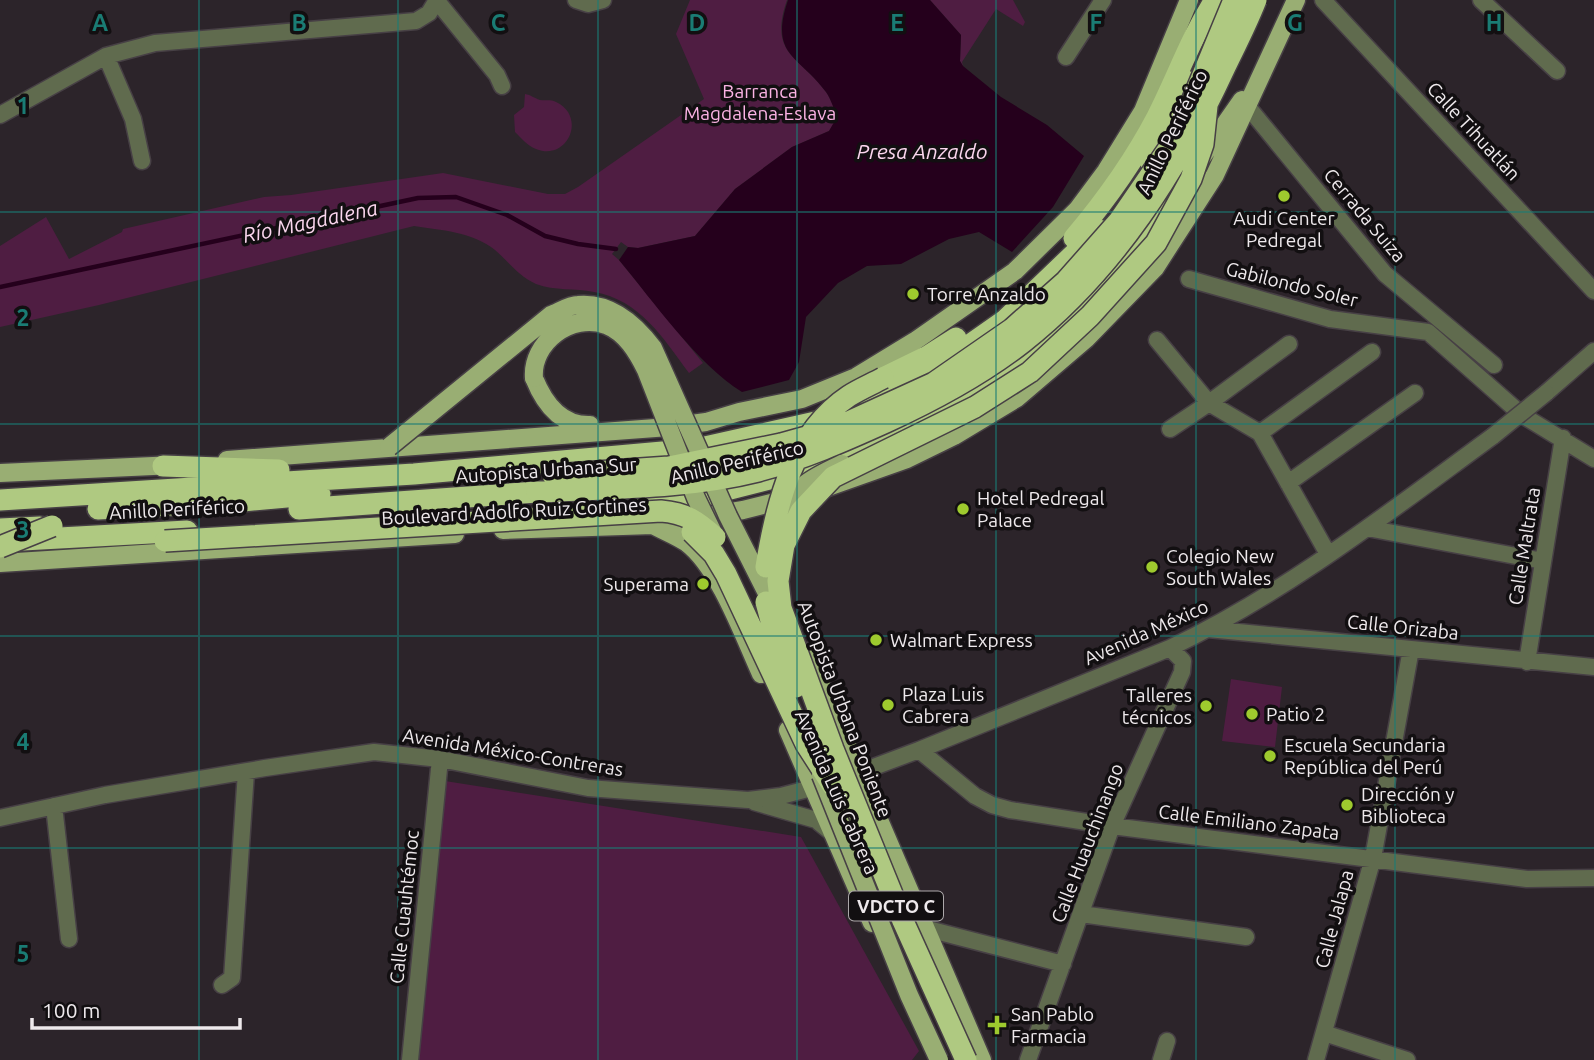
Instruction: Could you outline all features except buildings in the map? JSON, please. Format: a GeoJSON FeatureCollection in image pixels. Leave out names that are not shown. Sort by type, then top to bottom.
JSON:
{"type":"FeatureCollection","features":[{"type":"Feature","properties":{"kind":"highway"},"geometry":{"type":"LineString","coordinates":[[824,787],[821,742],[778,647],[766,603],[765,569],[776,514],[800,450],[813,431],[848,397],[926,357],[966,332],[1002,305],[1067,246],[1117,184],[1139,149],[1201,22],[1215,0]]}},
{"type":"Feature","properties":{"kind":"highway","name":"Anillo Periférico"},"geometry":{"type":"LineString","coordinates":[[4,510],[696,449],[829,419],[928,374],[1005,320],[1094,237],[1150,164],[1200,63],[1225,0]]}},
{"type":"Feature","properties":{"kind":"highway","name":"Autopista Urbana Sur"},"geometry":{"type":"LineString","coordinates":[[4,510],[243,501],[472,480],[669,467],[781,444],[831,430],[934,383],[1012,329],[1066,281],[1119,221],[1178,135],[1234,0]]}},
{"type":"Feature","properties":{"kind":"highway","name":"Autopista Urbana Sur"},"geometry":{"type":"LineString","coordinates":[[0,529],[685,483],[756,471],[837,445],[942,396],[1023,342],[1074,294],[1129,234],[1182,155],[1208,106],[1256,0]]}},
{"type":"Feature","properties":{"kind":"highway","name":"Anillo Periférico"},"geometry":{"type":"LineString","coordinates":[[0,543],[405,520],[687,500],[816,467],[845,456],[947,407],[1027,353],[1084,302],[1156,217],[1261,0]]}},
{"type":"Feature","properties":{"kind":"highway","name":"Autopista Urbana Poniente"},"geometry":{"type":"LineString","coordinates":[[968,1058],[903,922],[833,749],[781,608],[778,581],[784,545],[801,511],[833,477],[975,407],[1030,372],[1090,316],[1156,243],[1191,179],[1203,144],[1208,106]]}},
{"type":"Feature","properties":{"kind":"highway"},"geometry":{"type":"LineString","coordinates":[[163,466],[414,474]]}},
{"type":"Feature","properties":{"kind":"highway"},"geometry":{"type":"LineString","coordinates":[[759,482],[852,481]]}},
{"type":"Feature","properties":{"kind":"highway"},"geometry":{"type":"LineString","coordinates":[[537,492],[579,502],[628,504],[647,509],[676,522],[702,541],[726,574],[824,787]]}},
{"type":"Feature","properties":{"kind":"highway"},"geometry":{"type":"LineString","coordinates":[[0,543],[165,541],[661,511],[679,512],[698,522],[715,537]]}},
{"type":"Feature","properties":{"kind":"highway"},"geometry":{"type":"LineString","coordinates":[[0,543],[52,526]]}},
{"type":"Feature","properties":{"kind":"highway","name":"Autopista Urbana Poniente"},"geometry":{"type":"LineString","coordinates":[[824,787],[914,978],[968,1058]]}},
{"type":"Feature","properties":{"kind":"main road"},"geometry":{"type":"LineString","coordinates":[[0,473],[163,466],[649,428],[706,422],[802,399],[856,377],[915,341],[1015,271],[1077,210],[1106,171],[1143,111],[1189,0]]}},
{"type":"Feature","properties":{"kind":"main road","name":"Boulevard Adolfo Ruiz Cortines"},"geometry":{"type":"LineString","coordinates":[[0,564],[496,530],[653,525],[743,510],[802,495],[852,481],[908,459],[954,436],[1017,398],[1086,339],[1155,268],[1215,175],[1296,0]]}},
{"type":"Feature","properties":{"kind":"main road"},"geometry":{"type":"LineString","coordinates":[[771,601],[770,579],[774,551],[794,493],[811,479],[915,431],[977,397],[1025,365],[1061,334],[1154,234],[1188,177],[1267,63]]}},
{"type":"Feature","properties":{"kind":"main road","name":"Avenida Luis Cabrera"},"geometry":{"type":"LineString","coordinates":[[390,447],[551,315],[576,304],[595,306],[617,313],[637,327],[653,348],[728,516],[841,752],[968,1058]]}},
{"type":"Feature","properties":{"kind":"main road"},"geometry":{"type":"LineString","coordinates":[[649,428],[618,424],[586,425],[565,420],[547,404],[534,378],[533,365],[537,353],[554,334],[588,322],[606,325],[621,335],[635,350],[646,370],[696,498],[765,637],[909,995],[939,1060]]}},
{"type":"Feature","properties":{"kind":"main road","name":"Avenida Luis Cabrera"},"geometry":{"type":"LineString","coordinates":[[802,495],[780,541],[781,578],[794,621],[924,928],[968,1058]]}},
{"type":"Feature","properties":{"kind":"main road","name":"Avenida Luis Cabrera"},"geometry":{"type":"LineString","coordinates":[[653,525],[688,544],[717,581],[824,787],[836,837],[932,1060]]}},
{"type":"Feature","properties":{"kind":"main road"},"geometry":{"type":"LineString","coordinates":[[109,556],[165,541]]}},
{"type":"Feature","properties":{"kind":"main road"},"geometry":{"type":"LineString","coordinates":[[855,885],[860,870],[868,863],[879,860],[890,864],[902,874]]}},
{"type":"Feature","properties":{"kind":"street"},"geometry":{"type":"LineString","coordinates":[[0,115],[106,56],[155,43],[416,21],[429,13],[437,0],[497,75],[502,86]]}},
{"type":"Feature","properties":{"kind":"street"},"geometry":{"type":"LineString","coordinates":[[576,0],[588,4],[603,0]]}},
{"type":"Feature","properties":{"kind":"street"},"geometry":{"type":"LineString","coordinates":[[1066,57],[1103,0]]}},
{"type":"Feature","properties":{"kind":"street","name":"Calle Tihuatlán"},"geometry":{"type":"LineString","coordinates":[[1323,0],[1594,291]]}},
{"type":"Feature","properties":{"kind":"street"},"geometry":{"type":"LineString","coordinates":[[1481,0],[1558,71]]}},
{"type":"Feature","properties":{"kind":"street"},"geometry":{"type":"LineString","coordinates":[[106,56],[133,119],[142,161]]}},
{"type":"Feature","properties":{"kind":"street","name":"Cerrada Suiza"},"geometry":{"type":"LineString","coordinates":[[1248,107],[1385,274],[1494,365]]}},
{"type":"Feature","properties":{"kind":"street","name":"Gabilondo Soler"},"geometry":{"type":"LineString","coordinates":[[1189,279],[1330,319],[1428,332],[1522,415],[1594,459]]}},
{"type":"Feature","properties":{"kind":"street"},"geometry":{"type":"LineString","coordinates":[[1157,340],[1209,403],[1260,433],[1328,554]]}},
{"type":"Feature","properties":{"kind":"street"},"geometry":{"type":"LineString","coordinates":[[1170,429],[1289,344]]}},
{"type":"Feature","properties":{"kind":"street","name":"Avenida México"},"geometry":{"type":"LineString","coordinates":[[824,787],[1170,648],[1257,602],[1367,528],[1493,436],[1594,351]]}},
{"type":"Feature","properties":{"kind":"street"},"geometry":{"type":"LineString","coordinates":[[1260,433],[1372,352]]}},
{"type":"Feature","properties":{"kind":"street"},"geometry":{"type":"LineString","coordinates":[[1288,483],[1415,393]]}},
{"type":"Feature","properties":{"kind":"street","name":"Calle Maltrata"},"geometry":{"type":"LineString","coordinates":[[1527,662],[1563,438]]}},
{"type":"Feature","properties":{"kind":"street"},"geometry":{"type":"LineString","coordinates":[[1367,528],[1543,561]]}},
{"type":"Feature","properties":{"kind":"street","name":"Calle Orizaba"},"geometry":{"type":"LineString","coordinates":[[1208,629],[1594,667]]}},
{"type":"Feature","properties":{"kind":"street","name":"Calle Huauchinango"},"geometry":{"type":"LineString","coordinates":[[1028,1060],[1111,826],[1182,672],[1183,662],[1170,648]]}},
{"type":"Feature","properties":{"kind":"street","name":"Calle Jalapa"},"geometry":{"type":"LineString","coordinates":[[1316,1060],[1373,858],[1412,649]]}},
{"type":"Feature","properties":{"kind":"street","name":"Calle Emiliano Zapata"},"geometry":{"type":"LineString","coordinates":[[919,750],[975,796],[1010,810],[1111,826],[1527,879],[1594,878]]}},
{"type":"Feature","properties":{"kind":"street","name":"Avenida México-Contreras"},"geometry":{"type":"LineString","coordinates":[[0,818],[246,772],[374,752],[440,759],[588,788],[748,800],[824,787]]}},
{"type":"Feature","properties":{"kind":"street","name":"Calle Cuauhtémoc"},"geometry":{"type":"LineString","coordinates":[[410,1060],[440,759]]}},
{"type":"Feature","properties":{"kind":"street"},"geometry":{"type":"LineString","coordinates":[[222,985],[232,978],[246,772]]}},
{"type":"Feature","properties":{"kind":"street"},"geometry":{"type":"LineString","coordinates":[[748,800],[816,820],[836,837]]}},
{"type":"Feature","properties":{"kind":"street"},"geometry":{"type":"LineString","coordinates":[[54,806],[69,939]]}},
{"type":"Feature","properties":{"kind":"street"},"geometry":{"type":"LineString","coordinates":[[1081,914],[1246,937]]}},
{"type":"Feature","properties":{"kind":"street"},"geometry":{"type":"LineString","coordinates":[[924,928],[1063,964]]}},
{"type":"Feature","properties":{"kind":"street"},"geometry":{"type":"LineString","coordinates":[[1324,1034],[1407,1060]]}},
{"type":"Feature","properties":{"kind":"street"},"geometry":{"type":"LineString","coordinates":[[1161,1060],[1167,1041]]}},
{"type":"Feature","properties":{"kind":"green space","name":"Barranca Magdalena-Eslava"},"geometry":{"type":"Polygon","coordinates":[[[690,0],[787,0],[782,18],[781,33],[784,44],[826,92],[838,117],[829,131],[792,147],[735,189],[695,236],[638,248],[628,247],[621,242],[612,254],[703,363],[689,373],[660,334],[625,303],[594,292],[536,284],[519,273],[495,250],[477,239],[414,226],[0,327],[0,246],[46,217],[69,259],[122,232],[123,229],[264,197],[443,173],[548,194],[565,194],[704,99],[676,34],[690,0]]]}},
{"type":"Feature","properties":{"kind":"green space"},"geometry":{"type":"Polygon","coordinates":[[[930,0],[1013,0],[1025,22],[1023,26],[996,9],[962,62],[963,66],[960,61],[961,35],[930,0]]]}},
{"type":"Feature","properties":{"kind":"green space"},"geometry":{"type":"Polygon","coordinates":[[[525,94],[556,102],[565,109],[572,126],[565,144],[547,151],[536,149],[515,132],[514,115],[524,107],[525,94]]]}},
{"type":"Feature","properties":{"kind":"green space","name":"Patio 2"},"geometry":{"type":"Polygon","coordinates":[[[1231,679],[1282,687],[1275,747],[1222,741],[1231,679]]]}},
{"type":"Feature","properties":{"kind":"green space"},"geometry":{"type":"Polygon","coordinates":[[[445,781],[801,837],[919,1051],[912,1060],[416,1060],[445,781]]]}},
{"type":"Feature","properties":{"kind":"water","name":"Presa Anzaldo"},"geometry":{"type":"Polygon","coordinates":[[[788,0],[930,0],[961,35],[960,61],[963,66],[1001,97],[1047,125],[1084,156],[1053,207],[1012,252],[979,232],[949,239],[901,264],[867,266],[838,283],[806,317],[799,362],[789,380],[742,392],[709,366],[693,349],[619,260],[628,247],[638,248],[695,236],[735,189],[792,147],[829,131],[837,117],[826,92],[785,44],[782,33],[788,0]]]}},
{"type":"Feature","properties":{"kind":"waterway","name":"Río Magdalena"},"geometry":{"type":"LineString","coordinates":[[0,287],[418,198],[456,197],[507,215],[545,236],[616,249]]}},
{"type":"Feature","properties":{"kind":"place","name":"Audi Center Pedregal"},"geometry":{"type":"Point","coordinates":[1284,196]}},
{"type":"Feature","properties":{"kind":"place","name":"Torre Anzaldo"},"geometry":{"type":"Point","coordinates":[913,294]}},
{"type":"Feature","properties":{"kind":"place","name":"Hotel Pedregal Palace"},"geometry":{"type":"Point","coordinates":[963,509]}},
{"type":"Feature","properties":{"kind":"place","name":"Colegio New South Wales"},"geometry":{"type":"Point","coordinates":[1152,567]}},
{"type":"Feature","properties":{"kind":"place","name":"Superama"},"geometry":{"type":"Point","coordinates":[703,584]}},
{"type":"Feature","properties":{"kind":"place","name":"Walmart Express"},"geometry":{"type":"Point","coordinates":[876,640]}},
{"type":"Feature","properties":{"kind":"place","name":"Plaza Luis Cabrera"},"geometry":{"type":"Point","coordinates":[888,705]}},
{"type":"Feature","properties":{"kind":"place","name":"Talleres técnicos"},"geometry":{"type":"Point","coordinates":[1206,706]}},
{"type":"Feature","properties":{"kind":"place","name":"Patio 2"},"geometry":{"type":"Point","coordinates":[1252,714]}},
{"type":"Feature","properties":{"kind":"place","name":"Escuela Secundaria República del Perú"},"geometry":{"type":"Point","coordinates":[1270,756]}},
{"type":"Feature","properties":{"kind":"place","name":"Dirección y Biblioteca"},"geometry":{"type":"Point","coordinates":[1347,805]}},
{"type":"Feature","properties":{"kind":"place","name":"San Pablo Farmacia"},"geometry":{"type":"Point","coordinates":[997,1025]}}]}
